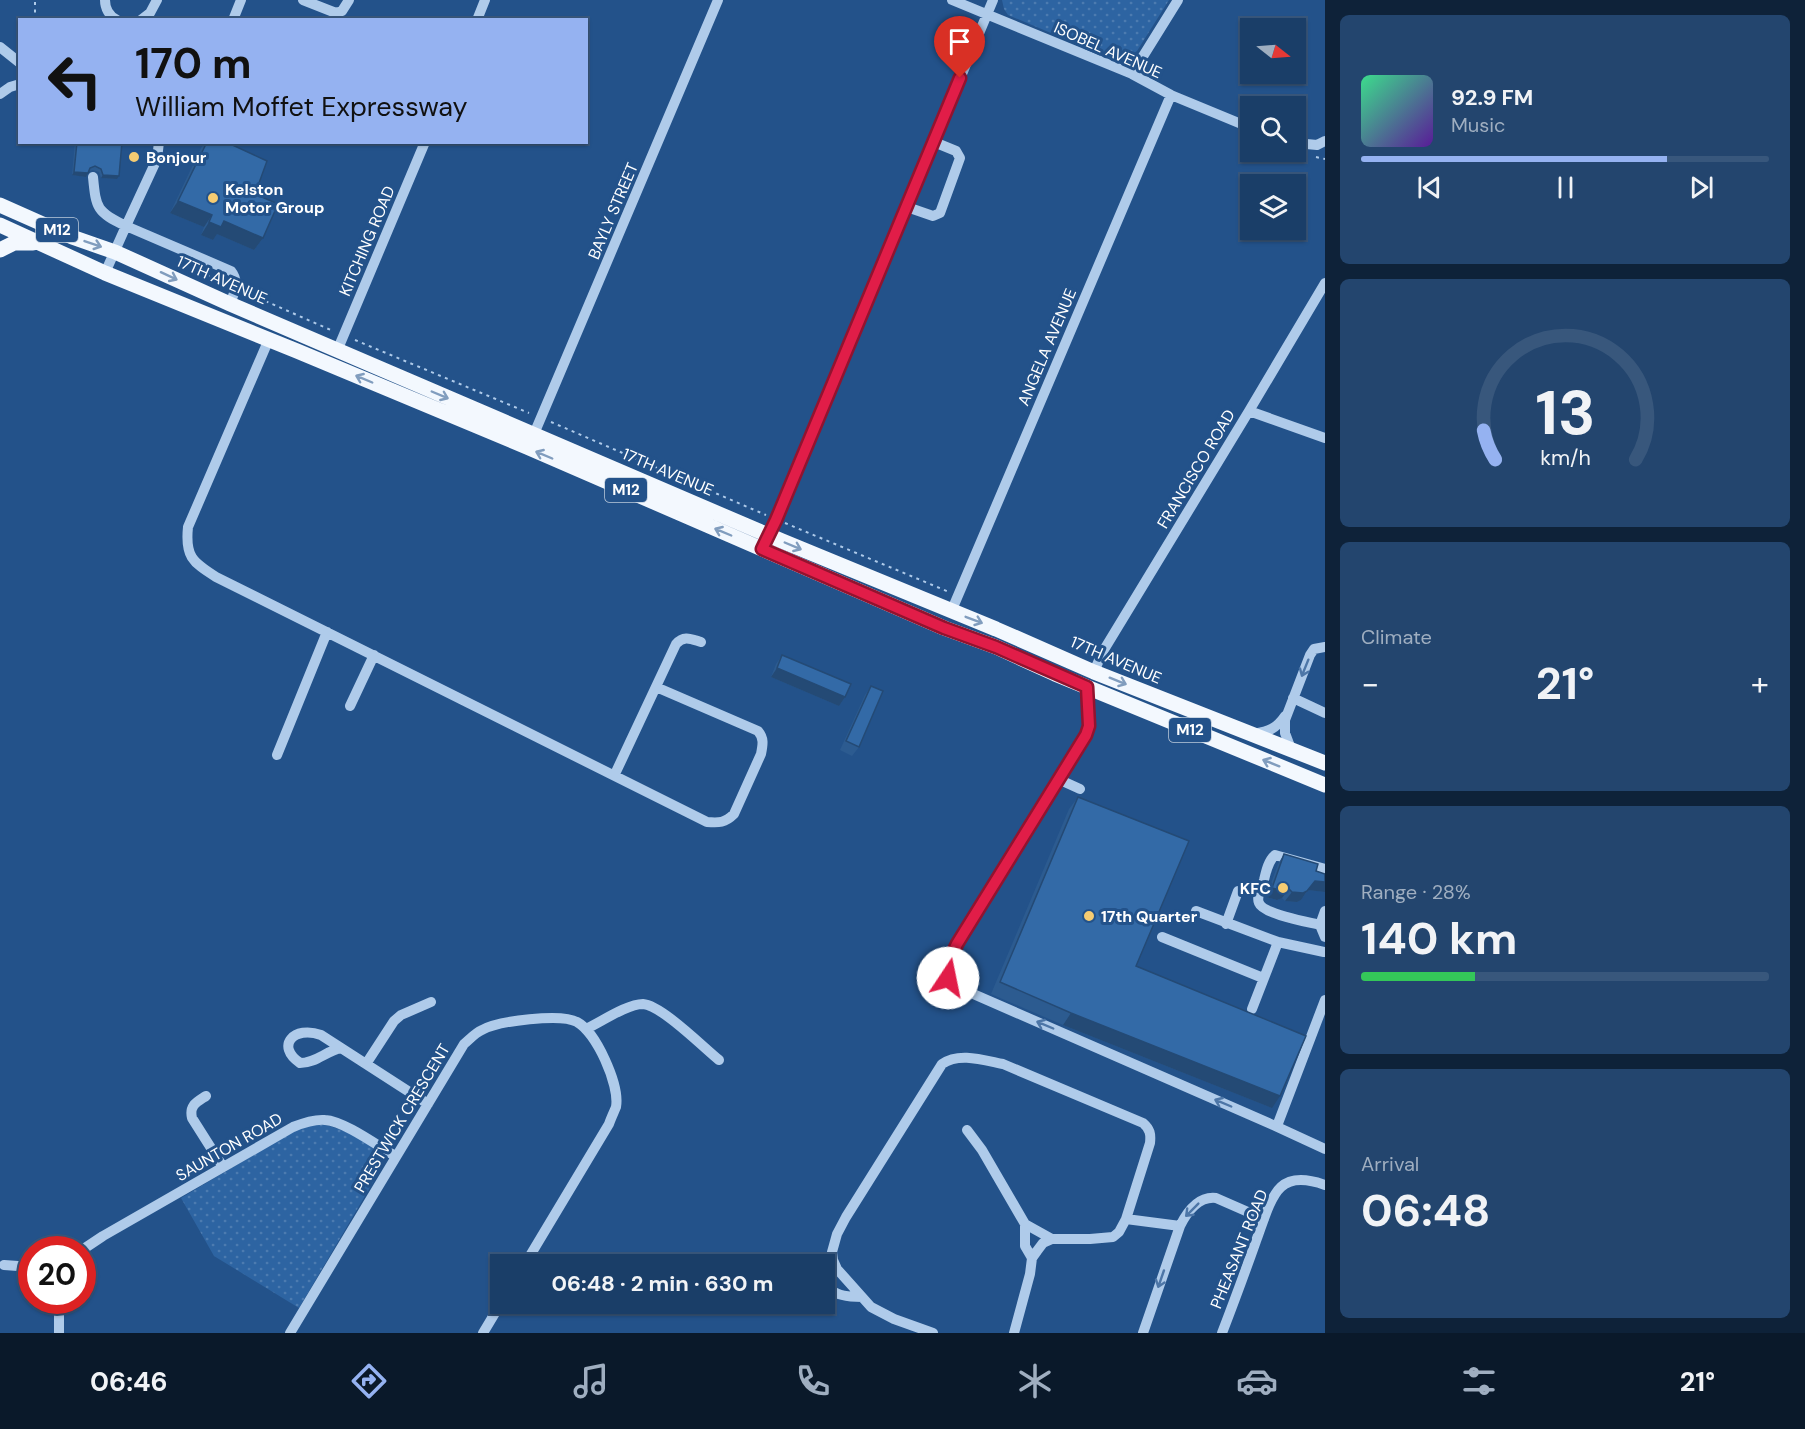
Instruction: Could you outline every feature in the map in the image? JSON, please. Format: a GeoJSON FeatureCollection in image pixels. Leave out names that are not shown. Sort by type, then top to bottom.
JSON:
{"type":"FeatureCollection","features":[{"type":"Feature","properties":{"kind":"main road","name":"17TH AVENUE"},"geometry":{"type":"LineString","coordinates":[[0,205],[72,237],[115,252],[337,351],[534,434],[944,628],[996,647],[1087,687]]}},
{"type":"Feature","properties":{"kind":"main road","name":"17TH AVENUE"},"geometry":{"type":"LineString","coordinates":[[0,225],[105,273],[527,447],[766,542],[996,629],[1094,672],[1325,763]]}},
{"type":"Feature","properties":{"kind":"main road"},"geometry":{"type":"LineString","coordinates":[[0,250],[19,242],[42,244]]}},
{"type":"Feature","properties":{"kind":"main road"},"geometry":{"type":"LineString","coordinates":[[269,339],[275,323]]}},
{"type":"Feature","properties":{"kind":"main road","name":"M12"},"geometry":{"type":"LineString","coordinates":[[1087,687],[1325,785]]}},
{"type":"Feature","properties":{"kind":"street"},"geometry":{"type":"LineString","coordinates":[[105,0],[110,13],[115,18]]}},
{"type":"Feature","properties":{"kind":"street"},"geometry":{"type":"LineString","coordinates":[[144,18],[150,13],[157,0]]}},
{"type":"Feature","properties":{"kind":"street"},"geometry":{"type":"LineString","coordinates":[[303,0],[336,13],[342,11],[349,0]]}},
{"type":"Feature","properties":{"kind":"street"},"geometry":{"type":"LineString","coordinates":[[478,18],[485,0]]}},
{"type":"Feature","properties":{"kind":"street","name":"BAYLY STREET"},"geometry":{"type":"LineString","coordinates":[[534,434],[718,0]]}},
{"type":"Feature","properties":{"kind":"street","name":"ISOBEL AVENUE"},"geometry":{"type":"LineString","coordinates":[[952,0],[1132,74],[1170,95],[1240,124]]}},
{"type":"Feature","properties":{"kind":"street"},"geometry":{"type":"LineString","coordinates":[[766,542],[993,0]]}},
{"type":"Feature","properties":{"kind":"street"},"geometry":{"type":"LineString","coordinates":[[1132,74],[1178,0]]}},
{"type":"Feature","properties":{"kind":"street"},"geometry":{"type":"LineString","coordinates":[[234,18],[239,1]]}},
{"type":"Feature","properties":{"kind":"street"},"geometry":{"type":"LineString","coordinates":[[0,47],[18,61]]}},
{"type":"Feature","properties":{"kind":"street"},"geometry":{"type":"LineString","coordinates":[[0,94],[18,85]]}},
{"type":"Feature","properties":{"kind":"street","name":"ANGELA AVENUE"},"geometry":{"type":"LineString","coordinates":[[951,612],[1170,95]]}},
{"type":"Feature","properties":{"kind":"street"},"geometry":{"type":"LineString","coordinates":[[907,207],[933,216],[940,213],[960,159],[956,151],[934,142]]}},
{"type":"Feature","properties":{"kind":"street"},"geometry":{"type":"LineString","coordinates":[[105,273],[157,159],[159,144]]}},
{"type":"Feature","properties":{"kind":"street","name":"KITCHING ROAD"},"geometry":{"type":"LineString","coordinates":[[337,351],[424,144]]}},
{"type":"Feature","properties":{"kind":"street"},"geometry":{"type":"LineString","coordinates":[[93,177],[100,211],[107,217],[231,271],[236,279],[236,288],[230,304]]}},
{"type":"Feature","properties":{"kind":"street","name":"FRANCISCO ROAD"},"geometry":{"type":"LineString","coordinates":[[1094,672],[1102,653],[1250,411],[1325,283]]}},
{"type":"Feature","properties":{"kind":"street"},"geometry":{"type":"LineString","coordinates":[[269,339],[188,527],[186,543],[189,553],[203,569],[707,822],[721,823],[728,820],[734,814],[761,754],[762,736],[758,730],[656,687]]}},
{"type":"Feature","properties":{"kind":"street"},"geometry":{"type":"LineString","coordinates":[[1250,411],[1325,438]]}},
{"type":"Feature","properties":{"kind":"street"},"geometry":{"type":"LineString","coordinates":[[277,755],[327,632]]}},
{"type":"Feature","properties":{"kind":"street"},"geometry":{"type":"LineString","coordinates":[[615,774],[676,644],[681,639],[687,638],[701,642]]}},
{"type":"Feature","properties":{"kind":"street"},"geometry":{"type":"LineString","coordinates":[[1291,749],[1284,730],[1287,713],[1310,655],[1314,649],[1325,647]]}},
{"type":"Feature","properties":{"kind":"street"},"geometry":{"type":"LineString","coordinates":[[350,706],[374,656]]}},
{"type":"Feature","properties":{"kind":"street"},"geometry":{"type":"LineString","coordinates":[[1087,687],[1089,726],[1086,735],[957,944],[948,963],[948,978],[955,986],[1325,1149]]}},
{"type":"Feature","properties":{"kind":"street"},"geometry":{"type":"LineString","coordinates":[[1293,698],[1325,712]]}},
{"type":"Feature","properties":{"kind":"street"},"geometry":{"type":"LineString","coordinates":[[1253,734],[1266,732],[1279,725],[1287,713]]}},
{"type":"Feature","properties":{"kind":"street"},"geometry":{"type":"LineString","coordinates":[[1058,779],[1080,789]]}},
{"type":"Feature","properties":{"kind":"street"},"geometry":{"type":"LineString","coordinates":[[1320,926],[1262,907],[1259,905],[1258,898],[1270,862],[1275,855],[1322,868]]}},
{"type":"Feature","properties":{"kind":"street"},"geometry":{"type":"LineString","coordinates":[[1226,924],[1238,891]]}},
{"type":"Feature","properties":{"kind":"street"},"geometry":{"type":"LineString","coordinates":[[1196,911],[1278,942],[1325,954]]}},
{"type":"Feature","properties":{"kind":"street"},"geometry":{"type":"LineString","coordinates":[[1325,911],[1320,926],[1325,937]]}},
{"type":"Feature","properties":{"kind":"street"},"geometry":{"type":"LineString","coordinates":[[1162,937],[1263,978]]}},
{"type":"Feature","properties":{"kind":"street"},"geometry":{"type":"LineString","coordinates":[[1252,1009],[1278,942]]}},
{"type":"Feature","properties":{"kind":"street"},"geometry":{"type":"LineString","coordinates":[[1277,1126],[1325,1000]]}},
{"type":"Feature","properties":{"kind":"street"},"geometry":{"type":"LineString","coordinates":[[366,1064],[394,1021],[401,1015],[431,1002]]}},
{"type":"Feature","properties":{"kind":"street"},"geometry":{"type":"LineString","coordinates":[[531,1254],[609,1124],[616,1105],[609,1067],[586,1029],[632,1006],[642,1004],[653,1006],[719,1060]]}},
{"type":"Feature","properties":{"kind":"street","name":"PRESTWICK CRESCENT"},"geometry":{"type":"LineString","coordinates":[[290,1333],[464,1044],[484,1029],[494,1025],[548,1017],[561,1017],[576,1021],[586,1029]]}},
{"type":"Feature","properties":{"kind":"street"},"geometry":{"type":"LineString","coordinates":[[341,1048],[428,1104]]}},
{"type":"Feature","properties":{"kind":"street"},"geometry":{"type":"LineString","coordinates":[[833,1254],[832,1246],[846,1217],[942,1064],[949,1059],[978,1059],[1003,1064],[1143,1123],[1151,1135],[1150,1143],[1126,1219],[1119,1232],[1113,1237],[1052,1239],[1044,1243],[1032,1258],[1014,1333]]}},
{"type":"Feature","properties":{"kind":"street"},"geometry":{"type":"LineString","coordinates":[[206,1096],[191,1108],[192,1118],[223,1167]]}},
{"type":"Feature","properties":{"kind":"street","name":"SAUNTON ROAD"},"geometry":{"type":"LineString","coordinates":[[96,1241],[293,1127],[311,1121],[326,1120],[341,1124],[395,1156]]}},
{"type":"Feature","properties":{"kind":"street"},"geometry":{"type":"LineString","coordinates":[[967,1130],[982,1150],[1025,1224],[1025,1246],[1032,1258]]}},
{"type":"Feature","properties":{"kind":"street","name":"PHEASANT ROAD"},"geometry":{"type":"LineString","coordinates":[[1222,1333],[1264,1218],[1276,1193],[1291,1181],[1300,1180],[1325,1185]]}},
{"type":"Feature","properties":{"kind":"street"},"geometry":{"type":"LineString","coordinates":[[1143,1333],[1180,1226],[1197,1204],[1204,1199],[1212,1198],[1264,1218]]}},
{"type":"Feature","properties":{"kind":"street"},"geometry":{"type":"LineString","coordinates":[[1126,1219],[1180,1226]]}},
{"type":"Feature","properties":{"kind":"street"},"geometry":{"type":"LineString","coordinates":[[1025,1224],[1052,1239]]}},
{"type":"Feature","properties":{"kind":"street"},"geometry":{"type":"LineString","coordinates":[[835,1264],[871,1307],[933,1333]]}},
{"type":"Feature","properties":{"kind":"street"},"geometry":{"type":"LineString","coordinates":[[4,1265],[18,1266]]}},
{"type":"Feature","properties":{"kind":"street"},"geometry":{"type":"LineString","coordinates":[[835,1293],[844,1297],[862,1297]]}},
{"type":"Feature","properties":{"kind":"street"},"geometry":{"type":"LineString","coordinates":[[59,1314],[59,1333]]}},
{"type":"Feature","properties":{"kind":"street"},"geometry":{"type":"LineString","coordinates":[[483,1333],[494,1314]]}},
{"type":"Feature","properties":{"kind":"path"},"geometry":{"type":"LineString","coordinates":[[35,0],[35,18]]}},
{"type":"Feature","properties":{"kind":"shaded area"},"geometry":{"type":"Polygon","coordinates":[[[1002,0],[1169,0],[1137,51],[1128,57],[1115,60],[1008,15],[1002,0]]]}},
{"type":"Feature","properties":{"kind":"shaded area"},"geometry":{"type":"Polygon","coordinates":[[[319,1124],[341,1130],[364,1141],[378,1154],[382,1167],[299,1308],[214,1256],[181,1198],[299,1128],[319,1124]]]}},
{"type":"Feature","properties":{"kind":"building"},"geometry":{"type":"Polygon","coordinates":[[[77,144],[122,144],[119,176],[103,175],[101,169],[95,166],[90,168],[88,173],[74,172],[77,144]]]}},
{"type":"Feature","properties":{"kind":"building","name":"Kelston Motor Group"},"geometry":{"type":"Polygon","coordinates":[[[206,144],[230,144],[267,161],[255,194],[278,204],[263,238],[224,221],[221,227],[209,222],[212,215],[178,201],[206,144]]]}},
{"type":"Feature","properties":{"kind":"building"},"geometry":{"type":"Polygon","coordinates":[[[782,655],[851,684],[845,697],[777,668],[782,655]]]}},
{"type":"Feature","properties":{"kind":"building"},"geometry":{"type":"Polygon","coordinates":[[[871,686],[883,691],[859,747],[846,741],[871,686]]]}},
{"type":"Feature","properties":{"kind":"building","name":"17th Quarter"},"geometry":{"type":"Polygon","coordinates":[[[1078,797],[1189,841],[1136,966],[1306,1036],[1280,1096],[1071,1013],[1000,982],[1078,797]]]}},
{"type":"Feature","properties":{"kind":"building"},"geometry":{"type":"Polygon","coordinates":[[[1284,854],[1318,864],[1316,871],[1325,874],[1325,882],[1315,881],[1303,893],[1272,888],[1284,854]]]}},
{"type":"Feature","properties":{"kind":"place","name":"Bonjour"},"geometry":{"type":"Point","coordinates":[134,157]}},
{"type":"Feature","properties":{"kind":"place","name":"Kelston Motor Group"},"geometry":{"type":"Point","coordinates":[213,198]}},
{"type":"Feature","properties":{"kind":"place","name":"KFC"},"geometry":{"type":"Point","coordinates":[1283,888]}},
{"type":"Feature","properties":{"kind":"place","name":"17th Quarter"},"geometry":{"type":"Point","coordinates":[1089,916]}},
{"type":"Feature","properties":{"kind":"route"},"geometry":{"type":"LineString","coordinates":[[948,978],[948,963],[957,944],[1086,735],[1089,726],[1087,687],[762,549],[960,78]]}}]}
